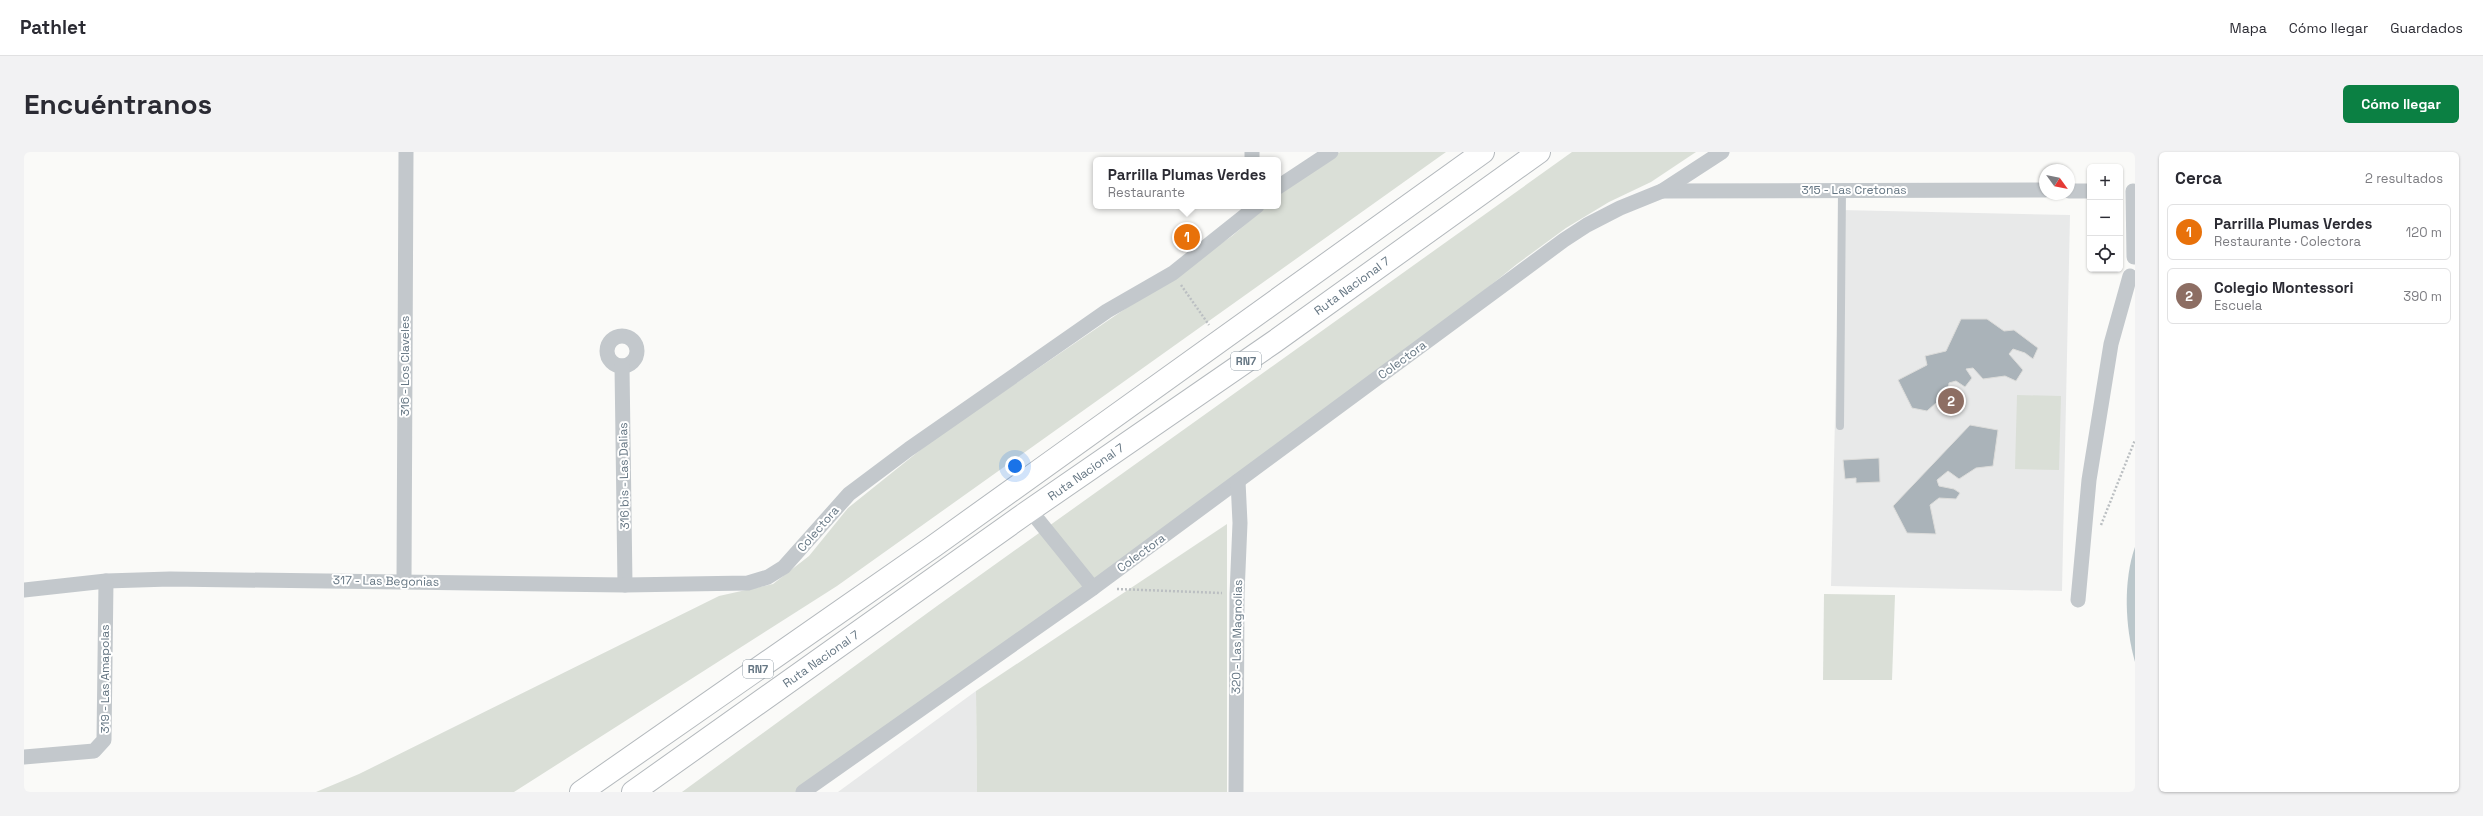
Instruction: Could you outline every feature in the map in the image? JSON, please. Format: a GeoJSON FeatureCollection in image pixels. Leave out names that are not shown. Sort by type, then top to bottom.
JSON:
{"type":"FeatureCollection","features":[{"type":"Feature","properties":{"kind":"highway","name":"RN7"},"geometry":{"type":"LineString","coordinates":[[581,792],[934,546],[1482,152]]}},
{"type":"Feature","properties":{"kind":"highway","name":"Ruta Nacional 7"},"geometry":{"type":"LineString","coordinates":[[633,792],[1030,510],[1274,342],[1539,152]]}},
{"type":"Feature","properties":{"kind":"highway"},"geometry":{"type":"LineString","coordinates":[[652,792],[705,742]]}},
{"type":"Feature","properties":{"kind":"highway"},"geometry":{"type":"LineString","coordinates":[[564,792],[642,750]]}},
{"type":"Feature","properties":{"kind":"street","name":"316 - Los Claveles"},"geometry":{"type":"LineString","coordinates":[[404,581],[406,152]]}},
{"type":"Feature","properties":{"kind":"street"},"geometry":{"type":"LineString","coordinates":[[1281,185],[1331,152]]}},
{"type":"Feature","properties":{"kind":"street","name":"Colectora"},"geometry":{"type":"LineString","coordinates":[[803,792],[1093,588],[1564,240],[1587,224],[1620,208],[1662,191],[1722,152]]}},
{"type":"Feature","properties":{"kind":"street","name":"315 - Las Cretonas"},"geometry":{"type":"LineString","coordinates":[[1662,191],[2039,190]]}},
{"type":"Feature","properties":{"kind":"street"},"geometry":{"type":"LineString","coordinates":[[2075,190],[2087,191]]}},
{"type":"Feature","properties":{"kind":"street"},"geometry":{"type":"LineString","coordinates":[[2078,600],[2089,480],[2111,344],[2132,279],[2129,263],[2135,257],[2129,191]]}},
{"type":"Feature","properties":{"kind":"street","name":"Colectora"},"geometry":{"type":"LineString","coordinates":[[748,583],[768,577],[784,567],[849,494],[909,448],[1108,311],[1172,273],[1252,209]]}},
{"type":"Feature","properties":{"kind":"street","name":"316 bis - Las Dalias"},"geometry":{"type":"LineString","coordinates":[[622,366],[625,585]]}},
{"type":"Feature","properties":{"kind":"street","name":"320 - Las Magnolias"},"geometry":{"type":"LineString","coordinates":[[1236,792],[1237,594],[1240,523],[1238,481]]}},
{"type":"Feature","properties":{"kind":"street"},"geometry":{"type":"LineString","coordinates":[[1030,510],[1093,588]]}},
{"type":"Feature","properties":{"kind":"street","name":"317 - Las Begonias"},"geometry":{"type":"LineString","coordinates":[[24,590],[106,581],[170,579],[625,585],[748,583]]}},
{"type":"Feature","properties":{"kind":"street","name":"319 - Las Amapolas"},"geometry":{"type":"LineString","coordinates":[[24,757],[94,751],[104,740],[106,581]]}},
{"type":"Feature","properties":{"kind":"lane"},"geometry":{"type":"LineString","coordinates":[[1840,426],[1842,190]]}},
{"type":"Feature","properties":{"kind":"path"},"geometry":{"type":"LineString","coordinates":[[1172,273],[1219,340]]}},
{"type":"Feature","properties":{"kind":"path"},"geometry":{"type":"LineString","coordinates":[[2100,529],[2135,440]]}},
{"type":"Feature","properties":{"kind":"path"},"geometry":{"type":"LineString","coordinates":[[1093,588],[1237,594]]}},
{"type":"Feature","properties":{"kind":"shaded area"},"geometry":{"type":"Polygon","coordinates":[[[1340,152],[1446,152],[837,586],[514,792],[316,792],[359,774],[719,596],[773,584],[809,556],[848,508],[934,439],[1232,236],[1264,209],[1281,209],[1281,193],[1294,182],[1340,152]]]}},
{"type":"Feature","properties":{"kind":"shaded area"},"geometry":{"type":"Polygon","coordinates":[[[1572,152],[1696,152],[1651,182],[1609,202],[1566,228],[1517,264],[1392,365],[805,792],[682,792],[937,606],[1572,152]]]}},
{"type":"Feature","properties":{"kind":"shaded area"},"geometry":{"type":"Polygon","coordinates":[[[1840,210],[2070,215],[2062,591],[1831,586],[1840,210]]]}},
{"type":"Feature","properties":{"kind":"shaded area"},"geometry":{"type":"Polygon","coordinates":[[[2017,395],[2061,396],[2059,470],[2015,469],[2017,395]]]}},
{"type":"Feature","properties":{"kind":"shaded area"},"geometry":{"type":"Polygon","coordinates":[[[1227,524],[1227,792],[977,792],[976,691],[1227,524]]]}},
{"type":"Feature","properties":{"kind":"shaded area"},"geometry":{"type":"Polygon","coordinates":[[[2135,547],[2135,662],[2127,619],[2127,589],[2131,560],[2135,547]]]}},
{"type":"Feature","properties":{"kind":"shaded area"},"geometry":{"type":"Polygon","coordinates":[[[1824,594],[1895,595],[1892,680],[1823,680],[1824,594]]]}},
{"type":"Feature","properties":{"kind":"shaded area"},"geometry":{"type":"Polygon","coordinates":[[[976,691],[977,792],[838,792],[976,691]]]}},
{"type":"Feature","properties":{"kind":"building"},"geometry":{"type":"Polygon","coordinates":[[[1961,319],[1987,319],[2004,331],[2014,330],[2038,348],[2033,359],[2025,353],[2013,349],[2009,354],[2023,370],[2016,381],[2005,376],[1983,379],[1973,368],[1966,369],[1972,378],[1965,387],[1956,381],[1949,383],[1948,391],[1957,396],[1950,410],[1936,403],[1927,411],[1912,408],[1898,380],[1927,365],[1925,356],[1946,351],[1961,319]]]}},
{"type":"Feature","properties":{"kind":"building"},"geometry":{"type":"Polygon","coordinates":[[[1970,425],[1998,430],[1993,466],[1976,468],[1959,479],[1948,471],[1937,480],[1939,486],[1954,489],[1960,493],[1956,499],[1939,498],[1930,505],[1936,534],[1907,533],[1893,506],[1970,425]]]}},
{"type":"Feature","properties":{"kind":"building"},"geometry":{"type":"Polygon","coordinates":[[[1879,458],[1880,482],[1856,483],[1856,478],[1845,479],[1843,460],[1879,458]]]}},
{"type":"Feature","properties":{"kind":"place","name":"Parrilla Plumas Verdes"},"geometry":{"type":"Point","coordinates":[1187,237]}},
{"type":"Feature","properties":{"kind":"place","name":"Colegio Montessori"},"geometry":{"type":"Point","coordinates":[1951,401]}}]}
